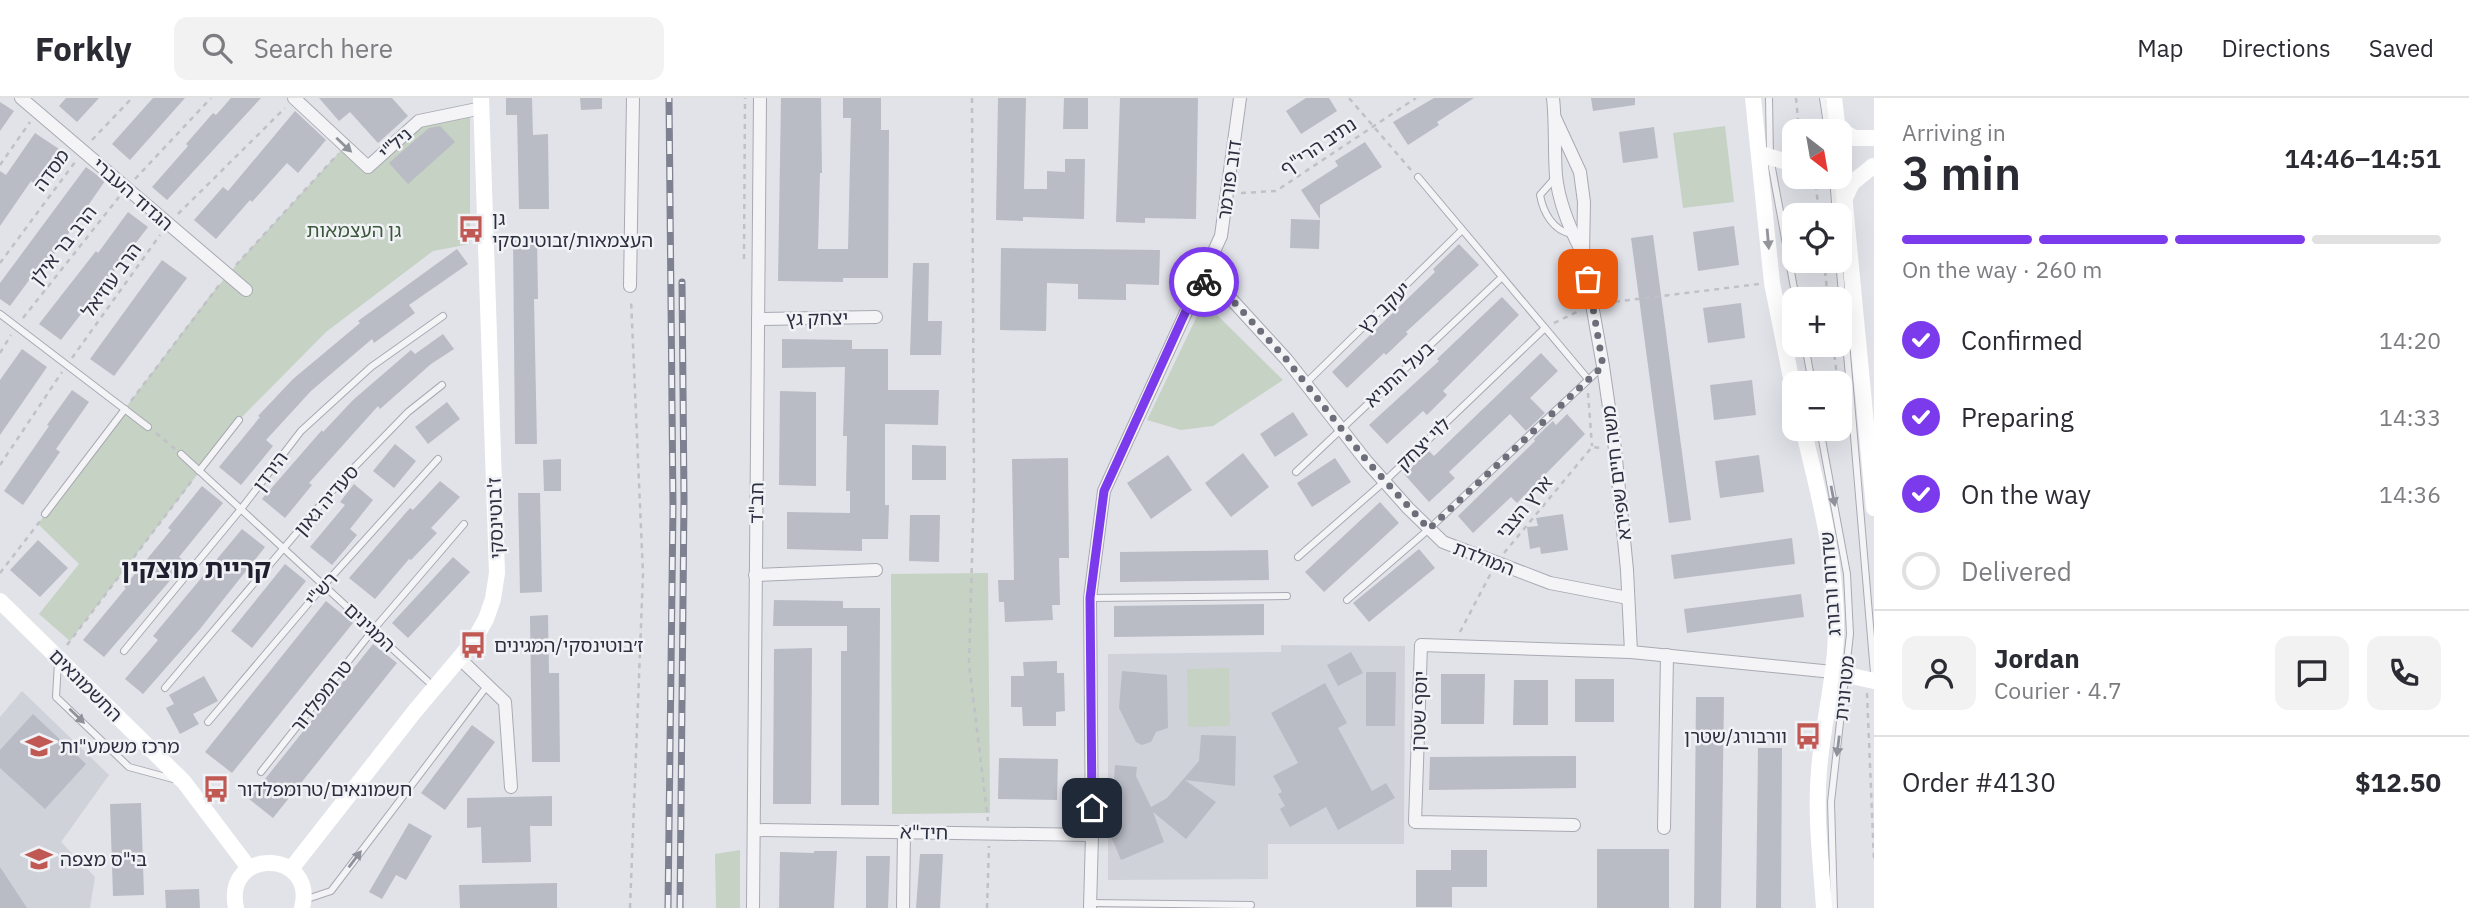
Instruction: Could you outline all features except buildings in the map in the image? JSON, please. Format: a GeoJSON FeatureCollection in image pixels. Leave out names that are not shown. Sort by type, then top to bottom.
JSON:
{"type":"FeatureCollection","features":[{"type":"Feature","properties":{"kind":"street","name":"הגדוד העברי"},"geometry":{"type":"LineString","coordinates":[[21,98],[246,290]]}},
{"type":"Feature","properties":{"kind":"street","name":"ניל\"י"},"geometry":{"type":"LineString","coordinates":[[294,98],[368,167],[419,121],[481,103]]}},
{"type":"Feature","properties":{"kind":"street"},"geometry":{"type":"LineString","coordinates":[[630,286],[634,98]]}},
{"type":"Feature","properties":{"kind":"street","name":"חב\"ד"},"geometry":{"type":"LineString","coordinates":[[753,908],[760,98]]}},
{"type":"Feature","properties":{"kind":"street","name":"דוב פורמר"},"geometry":{"type":"LineString","coordinates":[[1090,906],[1090,598],[1104,491],[1221,236],[1240,98]]}},
{"type":"Feature","properties":{"kind":"street","name":"משה חיים שפירא"},"geometry":{"type":"LineString","coordinates":[[1553,98],[1556,177],[1563,209],[1583,254]]}},
{"type":"Feature","properties":{"kind":"street"},"geometry":{"type":"LineString","coordinates":[[1753,98],[1765,155],[1772,283],[1790,371]]}},
{"type":"Feature","properties":{"kind":"street"},"geometry":{"type":"LineString","coordinates":[[1834,98],[1835,119]]}},
{"type":"Feature","properties":{"kind":"street","name":"ז'בוטינסקי"},"geometry":{"type":"LineString","coordinates":[[291,869],[434,687],[473,642],[486,619],[492,599],[497,573],[481,103]]}},
{"type":"Feature","properties":{"kind":"street","name":"משה חיים שפירא"},"geometry":{"type":"LineString","coordinates":[[1555,118],[1580,172],[1584,202],[1583,254],[1615,449],[1629,598],[1630,652]]}},
{"type":"Feature","properties":{"kind":"street"},"geometry":{"type":"LineString","coordinates":[[1852,137],[1874,138]]}},
{"type":"Feature","properties":{"kind":"street"},"geometry":{"type":"LineString","coordinates":[[1765,155],[1782,155]]}},
{"type":"Feature","properties":{"kind":"street"},"geometry":{"type":"LineString","coordinates":[[1765,155],[1782,160]]}},
{"type":"Feature","properties":{"kind":"street"},"geometry":{"type":"LineString","coordinates":[[1852,170],[1874,166]]}},
{"type":"Feature","properties":{"kind":"street"},"geometry":{"type":"LineString","coordinates":[[1845,198],[1852,183],[1874,166]]}},
{"type":"Feature","properties":{"kind":"street"},"geometry":{"type":"LineString","coordinates":[[1556,177],[1567,168],[1580,172]]}},
{"type":"Feature","properties":{"kind":"street"},"geometry":{"type":"LineString","coordinates":[[1843,189],[1874,508]]}},
{"type":"Feature","properties":{"kind":"street"},"geometry":{"type":"LineString","coordinates":[[1563,209],[1575,213],[1584,202]]}},
{"type":"Feature","properties":{"kind":"street","name":"המולדת"},"geometry":{"type":"LineString","coordinates":[[1200,280],[1233,301],[1305,383],[1385,481],[1443,542],[1550,583],[1629,598]]}},
{"type":"Feature","properties":{"kind":"street","name":"יצחק גץ"},"geometry":{"type":"LineString","coordinates":[[758,319],[876,317]]}},
{"type":"Feature","properties":{"kind":"street","name":"שדרות ורבורג"},"geometry":{"type":"LineString","coordinates":[[1806,441],[1821,498],[1833,574],[1840,673],[1819,772],[1824,908]]}},
{"type":"Feature","properties":{"kind":"street"},"geometry":{"type":"LineString","coordinates":[[755,575],[876,570]]}},
{"type":"Feature","properties":{"kind":"street","name":"החשמונאים"},"geometry":{"type":"LineString","coordinates":[[0,601],[59,656],[184,782],[249,869]]}},
{"type":"Feature","properties":{"kind":"street","name":"יוסף שטרן"},"geometry":{"type":"LineString","coordinates":[[1574,825],[1415,822],[1421,645],[1630,652],[1840,673]]}},
{"type":"Feature","properties":{"kind":"street"},"geometry":{"type":"LineString","coordinates":[[1664,828],[1667,655]]}},
{"type":"Feature","properties":{"kind":"street"},"geometry":{"type":"LineString","coordinates":[[459,658],[505,702],[510,787]]}},
{"type":"Feature","properties":{"kind":"street"},"geometry":{"type":"LineString","coordinates":[[1840,673],[1874,681]]}},
{"type":"Feature","properties":{"kind":"street","name":"חיד\"א"},"geometry":{"type":"LineString","coordinates":[[755,830],[1092,835]]}},
{"type":"Feature","properties":{"kind":"street"},"geometry":{"type":"LineString","coordinates":[[903,908],[904,832]]}},
{"type":"Feature","properties":{"kind":"street"},"geometry":{"type":"LineString","coordinates":[[236,908],[236,887],[241,877],[249,869],[270,862],[291,869],[299,878],[303,888],[303,904]]}},
{"type":"Feature","properties":{"kind":"lane"},"geometry":{"type":"LineString","coordinates":[[1769,98],[1765,155],[1793,287]]}},
{"type":"Feature","properties":{"kind":"lane"},"geometry":{"type":"LineString","coordinates":[[1823,98],[1831,119]]}},
{"type":"Feature","properties":{"kind":"lane"},"geometry":{"type":"LineString","coordinates":[[1418,177],[1588,379]]}},
{"type":"Feature","properties":{"kind":"lane"},"geometry":{"type":"LineString","coordinates":[[1556,177],[1540,195],[1546,214],[1557,227],[1573,234]]}},
{"type":"Feature","properties":{"kind":"lane"},"geometry":{"type":"LineString","coordinates":[[1546,214],[1563,209]]}},
{"type":"Feature","properties":{"kind":"lane","name":"יעקב כץ"},"geometry":{"type":"LineString","coordinates":[[1305,383],[1462,230]]}},
{"type":"Feature","properties":{"kind":"lane","name":"מטרונית"},"geometry":{"type":"LineString","coordinates":[[1840,273],[1874,673]]}},
{"type":"Feature","properties":{"kind":"lane","name":"בעל התניא"},"geometry":{"type":"LineString","coordinates":[[1296,472],[1502,277]]}},
{"type":"Feature","properties":{"kind":"lane"},"geometry":{"type":"LineString","coordinates":[[0,314],[148,426]]}},
{"type":"Feature","properties":{"kind":"lane","name":"הירדן"},"geometry":{"type":"LineString","coordinates":[[124,652],[301,431],[371,367],[443,316]]}},
{"type":"Feature","properties":{"kind":"lane","name":"לוי יצחק"},"geometry":{"type":"LineString","coordinates":[[1298,557],[1385,481],[1545,328]]}},
{"type":"Feature","properties":{"kind":"lane"},"geometry":{"type":"LineString","coordinates":[[1347,600],[1429,529],[1603,366]]}},
{"type":"Feature","properties":{"kind":"lane","name":"סעדיה גאון"},"geometry":{"type":"LineString","coordinates":[[165,688],[356,465],[408,412],[442,385]]}},
{"type":"Feature","properties":{"kind":"lane"},"geometry":{"type":"LineString","coordinates":[[45,514],[125,409]]}},
{"type":"Feature","properties":{"kind":"lane"},"geometry":{"type":"LineString","coordinates":[[200,471],[239,420]]}},
{"type":"Feature","properties":{"kind":"lane","name":"מטרונית"},"geometry":{"type":"LineString","coordinates":[[1822,441],[1847,574],[1850,634],[1840,673],[1831,802],[1834,908]]}},
{"type":"Feature","properties":{"kind":"lane","name":"המגינים"},"geometry":{"type":"LineString","coordinates":[[181,454],[434,687]]}},
{"type":"Feature","properties":{"kind":"lane","name":"רש\"י"},"geometry":{"type":"LineString","coordinates":[[208,722],[324,585],[438,459]]}},
{"type":"Feature","properties":{"kind":"lane","name":"טרומפלדור"},"geometry":{"type":"LineString","coordinates":[[261,772],[373,630],[464,524]]}},
{"type":"Feature","properties":{"kind":"lane"},"geometry":{"type":"LineString","coordinates":[[1090,598],[1287,596]]}},
{"type":"Feature","properties":{"kind":"lane"},"geometry":{"type":"LineString","coordinates":[[59,656],[56,696],[130,767],[184,782]]}},
{"type":"Feature","properties":{"kind":"lane"},"geometry":{"type":"LineString","coordinates":[[303,904],[331,891],[487,686]]}},
{"type":"Feature","properties":{"kind":"lane"},"geometry":{"type":"LineString","coordinates":[[1090,906],[1251,905]]}},
{"type":"Feature","properties":{"kind":"path","name":"מסדה"},"geometry":{"type":"LineString","coordinates":[[0,263],[83,150],[132,98]]}},
{"type":"Feature","properties":{"kind":"path","name":"הרב בר אילן"},"geometry":{"type":"LineString","coordinates":[[0,353],[17,327],[126,188],[211,98]]}},
{"type":"Feature","properties":{"kind":"path","name":"הרב עוזיאל"},"geometry":{"type":"LineString","coordinates":[[0,465],[66,365],[168,224],[294,98]]}},
{"type":"Feature","properties":{"kind":"path"},"geometry":{"type":"LineString","coordinates":[[972,98],[974,489],[969,664],[989,833],[987,908]]}},
{"type":"Feature","properties":{"kind":"path"},"geometry":{"type":"LineString","coordinates":[[1349,98],[1418,177]]}},
{"type":"Feature","properties":{"kind":"path","name":"נתיב הרי\"ף"},"geometry":{"type":"LineString","coordinates":[[1227,194],[1276,191],[1416,98]]}},
{"type":"Feature","properties":{"kind":"path"},"geometry":{"type":"LineString","coordinates":[[1796,98],[1798,119]]}},
{"type":"Feature","properties":{"kind":"path"},"geometry":{"type":"LineString","coordinates":[[0,164],[37,112]]}},
{"type":"Feature","properties":{"kind":"path"},"geometry":{"type":"LineString","coordinates":[[1545,328],[1593,304],[1772,283]]}},
{"type":"Feature","properties":{"kind":"path"},"geometry":{"type":"LineString","coordinates":[[630,286],[643,574],[630,908]]}},
{"type":"Feature","properties":{"kind":"path"},"geometry":{"type":"LineString","coordinates":[[1588,379],[1592,447],[1615,449]]}},
{"type":"Feature","properties":{"kind":"path"},"geometry":{"type":"LineString","coordinates":[[148,426],[181,454]]}},
{"type":"Feature","properties":{"kind":"path","name":"ארץ הצבי"},"geometry":{"type":"LineString","coordinates":[[1452,646],[1496,563],[1592,447]]}},
{"type":"Feature","properties":{"kind":"path"},"geometry":{"type":"LineString","coordinates":[[59,656],[200,471]]}},
{"type":"Feature","properties":{"kind":"path"},"geometry":{"type":"LineString","coordinates":[[0,573],[45,514]]}},
{"type":"Feature","properties":{"kind":"shaded area"},"geometry":{"type":"Polygon","coordinates":[[[1281,645],[1405,646],[1404,844],[1268,844],[1268,879],[1108,880],[1108,654],[1281,652],[1281,645]]]}},
{"type":"Feature","properties":{"kind":"shaded area"},"geometry":{"type":"Polygon","coordinates":[[[22,691],[109,775],[61,842],[95,877],[90,908],[0,908],[0,717],[22,691]]]}},
{"type":"Feature","properties":{"kind":"green space","name":"גן העצמאות"},"geometry":{"type":"Polygon","coordinates":[[[470,110],[470,244],[433,251],[326,332],[239,420],[70,641],[39,614],[79,564],[38,524],[209,297],[345,146],[368,167],[419,121],[470,110]]]}},
{"type":"Feature","properties":{"kind":"green space"},"geometry":{"type":"Polygon","coordinates":[[[1725,126],[1734,202],[1683,208],[1673,133],[1725,126]]]}},
{"type":"Feature","properties":{"kind":"green space"},"geometry":{"type":"Polygon","coordinates":[[[1201,308],[1211,309],[1283,380],[1213,426],[1181,430],[1147,420],[1201,308]]]}},
{"type":"Feature","properties":{"kind":"green space"},"geometry":{"type":"Polygon","coordinates":[[[988,573],[990,813],[892,814],[891,574],[988,573]]]}},
{"type":"Feature","properties":{"kind":"green space"},"geometry":{"type":"Polygon","coordinates":[[[1229,668],[1230,726],[1188,727],[1187,669],[1229,668]]]}},
{"type":"Feature","properties":{"kind":"green space"},"geometry":{"type":"Polygon","coordinates":[[[740,850],[740,908],[716,908],[715,854],[740,850]]]}},
{"type":"Feature","properties":{"kind":"railway"},"geometry":{"type":"LineString","coordinates":[[668,908],[673,507],[669,98]]}},
{"type":"Feature","properties":{"kind":"railway"},"geometry":{"type":"LineString","coordinates":[[680,908],[684,499],[682,282]]}},
{"type":"Feature","properties":{"kind":"way so far"},"geometry":{"type":"LineString","coordinates":[[1204,282],[1233,301],[1287,360],[1367,461],[1429,529],[1603,366],[1588,279]]}},
{"type":"Feature","properties":{"kind":"place","name":"גן העצמאות/זבוטינסקי"},"geometry":{"type":"Point","coordinates":[471,229]}},
{"type":"Feature","properties":{"kind":"place","name":"ז׳בוטינסקי/המגינים"},"geometry":{"type":"Point","coordinates":[473,645]}},
{"type":"Feature","properties":{"kind":"place","name":"וורבורג/שטרן"},"geometry":{"type":"Point","coordinates":[1808,736]}},
{"type":"Feature","properties":{"kind":"place","name":"מרכז משמע\"ות"},"geometry":{"type":"Point","coordinates":[39,746]}},
{"type":"Feature","properties":{"kind":"place","name":"חשמונאים/טרומפלדור"},"geometry":{"type":"Point","coordinates":[216,789]}},
{"type":"Feature","properties":{"kind":"place","name":"בי\"ס מצפה"},"geometry":{"type":"Point","coordinates":[39,859]}},
{"type":"Feature","properties":{"kind":"district","name":"קריית מוצקין"},"geometry":{"type":"Point","coordinates":[196,568]}},
{"type":"Feature","properties":{"kind":"route"},"geometry":{"type":"LineString","coordinates":[[1092,808],[1090,598],[1104,491],[1200,280],[1204,282]]}}]}
